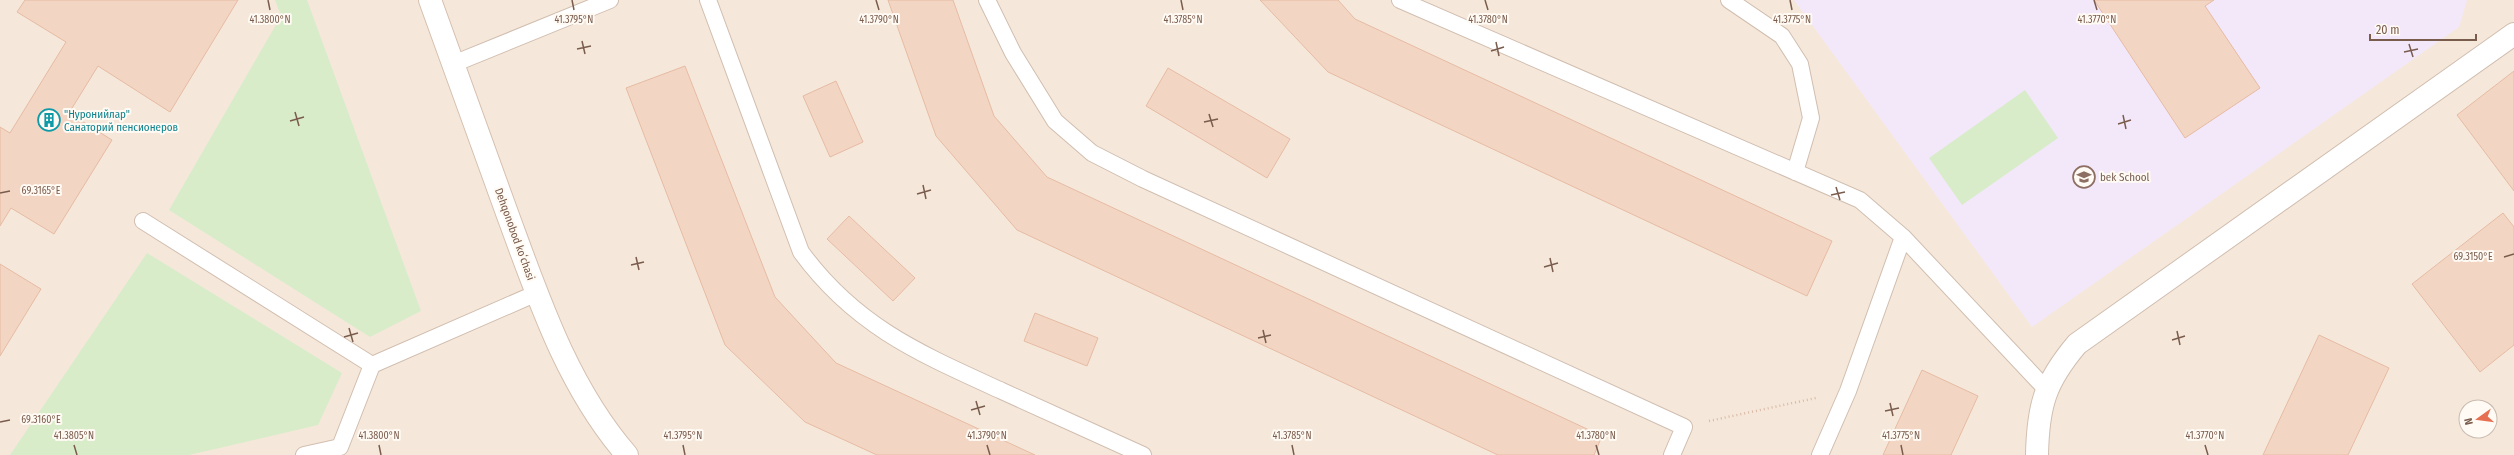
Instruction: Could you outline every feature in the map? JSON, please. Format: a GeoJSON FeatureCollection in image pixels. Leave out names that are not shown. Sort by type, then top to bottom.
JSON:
{"type":"FeatureCollection","features":[{"type":"Feature","properties":{"kind":"street","name":"Dehqonobod koʻchasi"},"geometry":{"type":"LineString","coordinates":[[430,0],[537,293],[559,347],[584,394],[612,438],[627,455]]}},
{"type":"Feature","properties":{"kind":"street"},"geometry":{"type":"LineString","coordinates":[[2037,455],[2039,417],[2046,389],[2059,365],[2077,344],[2514,34]]}},
{"type":"Feature","properties":{"kind":"lane"},"geometry":{"type":"LineString","coordinates":[[454,64],[610,0]]}},
{"type":"Feature","properties":{"kind":"lane"},"geometry":{"type":"LineString","coordinates":[[708,0],[801,252],[832,290],[870,323],[919,353],[1143,455]]}},
{"type":"Feature","properties":{"kind":"lane"},"geometry":{"type":"LineString","coordinates":[[986,0],[1013,53],[1055,121],[1092,153],[1143,179],[1684,427],[1672,455]]}},
{"type":"Feature","properties":{"kind":"lane"},"geometry":{"type":"LineString","coordinates":[[1402,0],[1860,200],[1903,237],[2046,389]]}},
{"type":"Feature","properties":{"kind":"lane"},"geometry":{"type":"LineString","coordinates":[[1729,0],[1782,36],[1800,64],[1811,118],[1796,172]]}},
{"type":"Feature","properties":{"kind":"lane"},"geometry":{"type":"LineString","coordinates":[[143,221],[372,364]]}},
{"type":"Feature","properties":{"kind":"lane"},"geometry":{"type":"LineString","coordinates":[[1820,455],[1848,391],[1903,237]]}},
{"type":"Feature","properties":{"kind":"lane"},"geometry":{"type":"LineString","coordinates":[[304,455],[340,447],[372,364],[537,293]]}},
{"type":"Feature","properties":{"kind":"path"},"geometry":{"type":"LineString","coordinates":[[1684,427],[1848,391]]}},
{"type":"Feature","properties":{"kind":"shaded area"},"geometry":{"type":"Polygon","coordinates":[[[0,0],[2514,0],[2514,455],[0,455],[0,0]]]}},
{"type":"Feature","properties":{"kind":"shaded area","name":"bek School"},"geometry":{"type":"Polygon","coordinates":[[[1794,0],[2467,0],[2459,27],[2032,327],[1794,0]]]}},
{"type":"Feature","properties":{"kind":"green space"},"geometry":{"type":"Polygon","coordinates":[[[275,0],[307,0],[421,311],[370,337],[169,210],[281,16],[275,0]]]}},
{"type":"Feature","properties":{"kind":"green space"},"geometry":{"type":"Polygon","coordinates":[[[2025,90],[2058,138],[1962,205],[1929,158],[2025,90]]]}},
{"type":"Feature","properties":{"kind":"green space"},"geometry":{"type":"Polygon","coordinates":[[[147,253],[342,373],[318,425],[189,455],[10,455],[147,253]]]}},
{"type":"Feature","properties":{"kind":"building","name":"\"Нуронийлар\" Санаторий пенсионеров"},"geometry":{"type":"Polygon","coordinates":[[[25,0],[238,0],[170,112],[98,66],[69,113],[112,140],[54,234],[11,208],[0,226],[0,127],[10,133],[66,42],[17,12],[25,0]]]}},
{"type":"Feature","properties":{"kind":"building"},"geometry":{"type":"Polygon","coordinates":[[[888,0],[953,0],[994,116],[1047,177],[1602,436],[1594,455],[1498,455],[1017,230],[936,136],[888,0]]]}},
{"type":"Feature","properties":{"kind":"building"},"geometry":{"type":"Polygon","coordinates":[[[1260,0],[1338,0],[1355,19],[1832,241],[1807,296],[1328,72],[1260,0]]]}},
{"type":"Feature","properties":{"kind":"building"},"geometry":{"type":"Polygon","coordinates":[[[2094,0],[2214,0],[2205,6],[2260,88],[2185,138],[2094,0]]]}},
{"type":"Feature","properties":{"kind":"building"},"geometry":{"type":"Polygon","coordinates":[[[685,66],[775,297],[836,363],[1035,455],[877,455],[805,422],[725,345],[626,88],[685,66]]]}},
{"type":"Feature","properties":{"kind":"building"},"geometry":{"type":"Polygon","coordinates":[[[1168,68],[1290,139],[1267,178],[1146,106],[1168,68]]]}},
{"type":"Feature","properties":{"kind":"building"},"geometry":{"type":"Polygon","coordinates":[[[2514,71],[2514,191],[2457,115],[2514,71]]]}},
{"type":"Feature","properties":{"kind":"building"},"geometry":{"type":"Polygon","coordinates":[[[836,81],[863,142],[830,157],[803,96],[836,81]]]}},
{"type":"Feature","properties":{"kind":"building"},"geometry":{"type":"Polygon","coordinates":[[[2503,213],[2514,227],[2514,345],[2480,372],[2412,284],[2503,213]]]}},
{"type":"Feature","properties":{"kind":"building"},"geometry":{"type":"Polygon","coordinates":[[[849,216],[915,278],[893,301],[827,239],[849,216]]]}},
{"type":"Feature","properties":{"kind":"building"},"geometry":{"type":"Polygon","coordinates":[[[0,264],[41,289],[0,356],[0,264]]]}},
{"type":"Feature","properties":{"kind":"building"},"geometry":{"type":"Polygon","coordinates":[[[1035,313],[1098,338],[1087,366],[1024,341],[1035,313]]]}},
{"type":"Feature","properties":{"kind":"building"},"geometry":{"type":"Polygon","coordinates":[[[2319,335],[2389,368],[2348,455],[2263,455],[2319,335]]]}},
{"type":"Feature","properties":{"kind":"building"},"geometry":{"type":"Polygon","coordinates":[[[1922,370],[1978,396],[1951,455],[1883,455],[1922,370]]]}},
{"type":"Feature","properties":{"kind":"place","name":"\"Нуронийлар\" Санаторий пенсионеров"},"geometry":{"type":"Point","coordinates":[49,120]}},
{"type":"Feature","properties":{"kind":"place","name":"bek School"},"geometry":{"type":"Point","coordinates":[2084,177]}}]}
